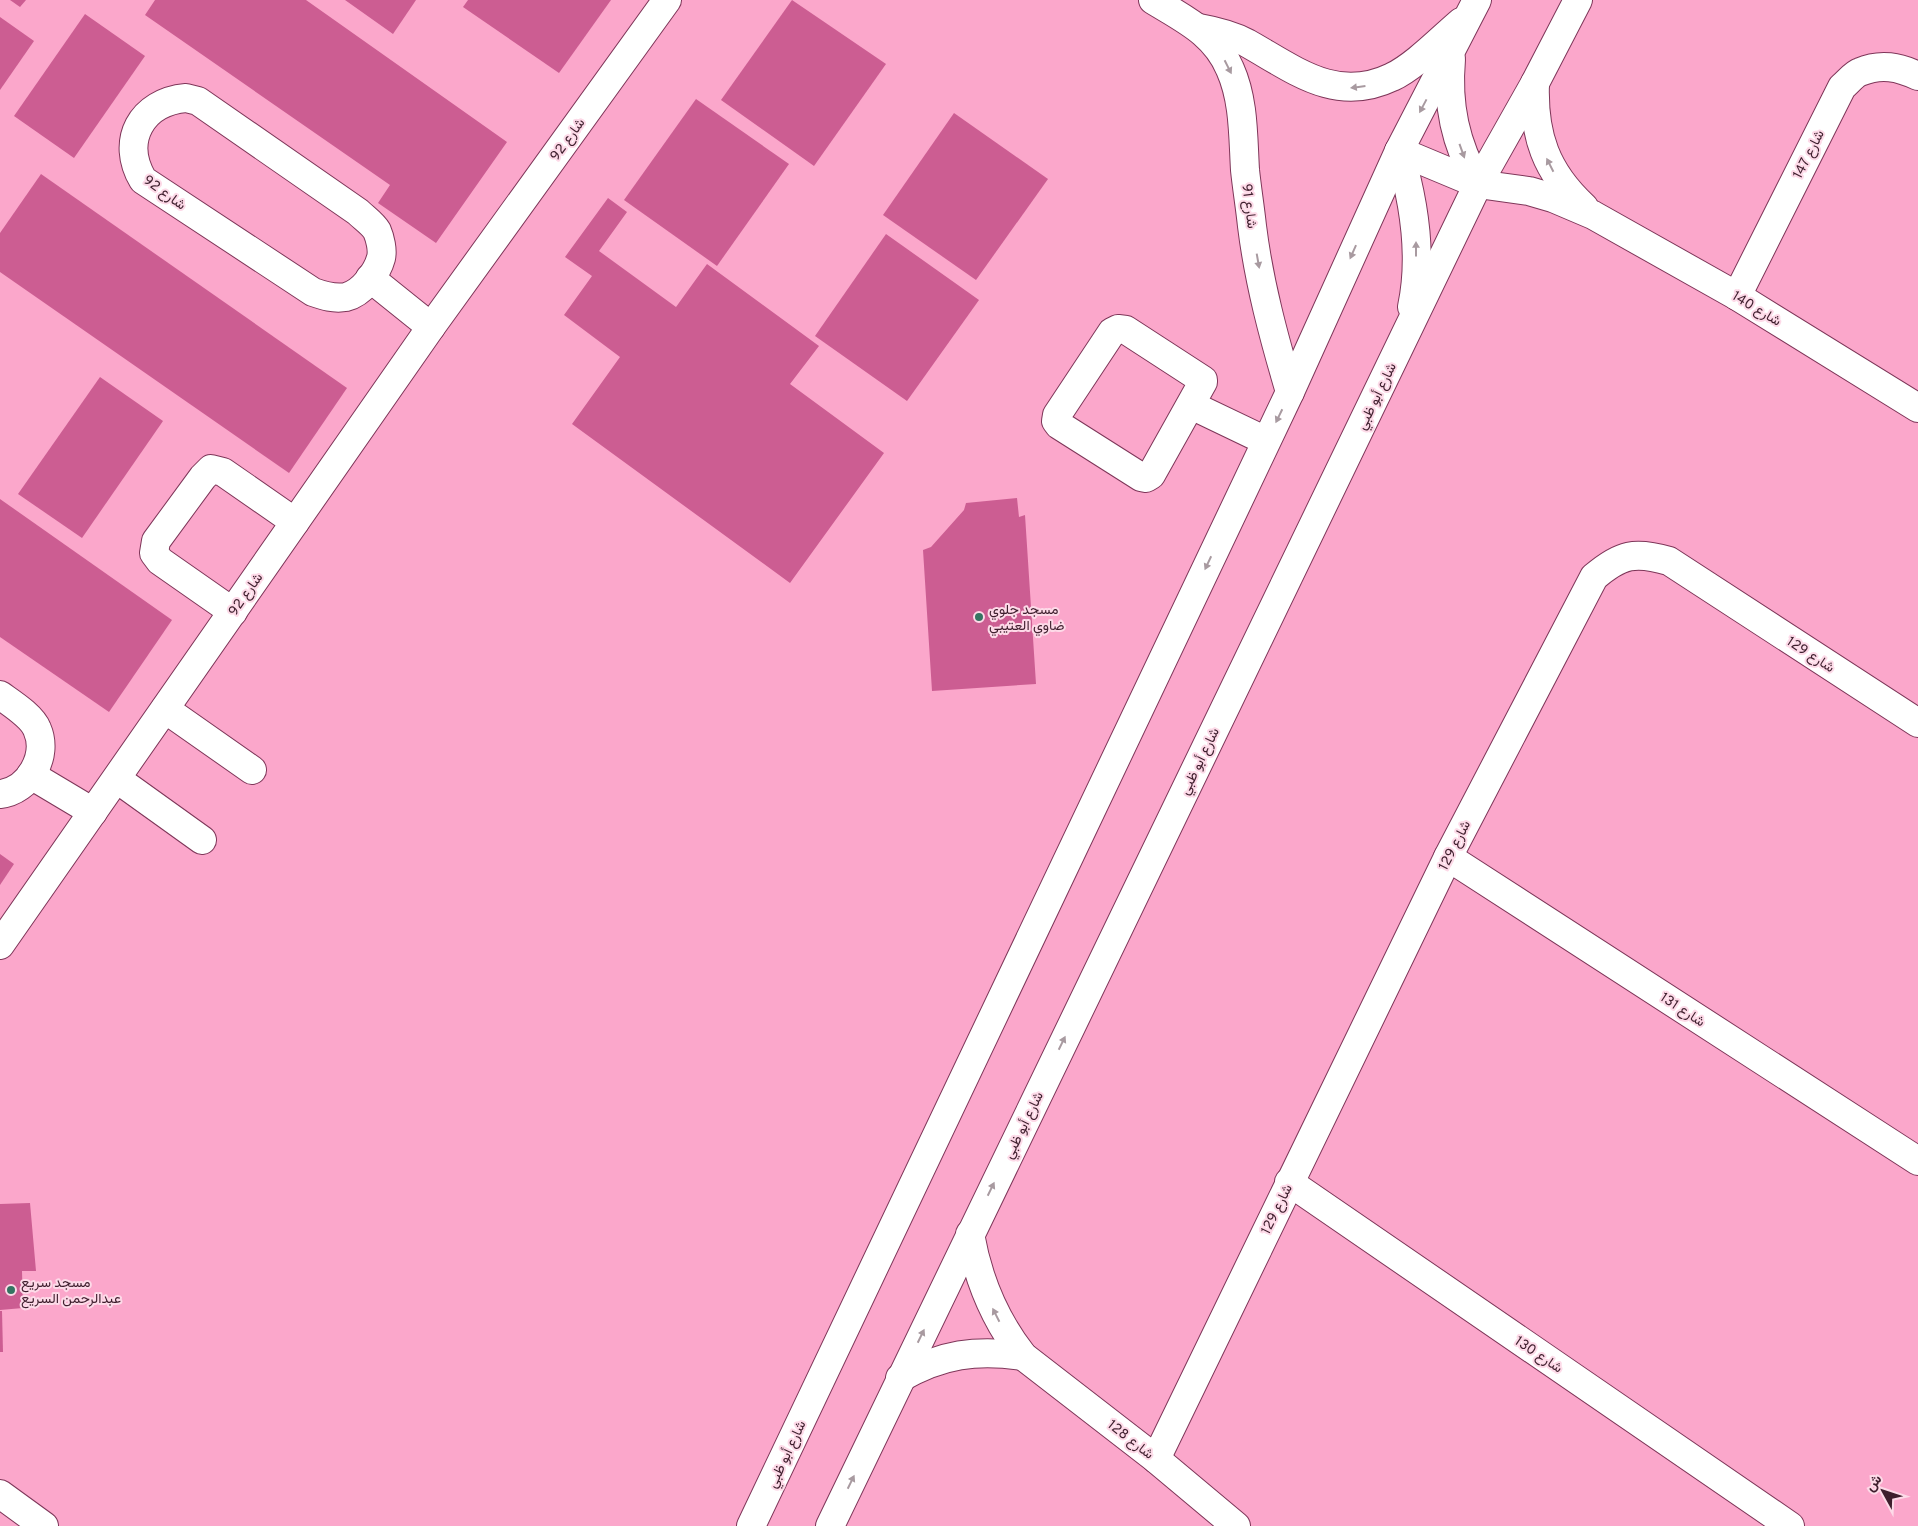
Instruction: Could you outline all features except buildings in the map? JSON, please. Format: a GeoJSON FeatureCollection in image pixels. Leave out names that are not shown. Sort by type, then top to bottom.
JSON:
{"type":"FeatureCollection","features":[{"type":"Feature","properties":{"kind":"street","name":"شارع 92"},"geometry":{"type":"LineString","coordinates":[[0,945],[431,327],[667,0]]}},
{"type":"Feature","properties":{"kind":"street","name":"شارع 91"},"geometry":{"type":"LineString","coordinates":[[1153,0],[1200,28],[1217,46],[1230,68],[1238,92],[1257,256],[1275,338],[1290,392]]}},
{"type":"Feature","properties":{"kind":"street","name":"شارع أبو ظبي"},"geometry":{"type":"LineString","coordinates":[[830,1526],[1478,184],[1535,84],[1578,0]]}},
{"type":"Feature","properties":{"kind":"street","name":"شارع 91"},"geometry":{"type":"LineString","coordinates":[[1200,28],[1224,34],[1246,43],[1306,77],[1327,85],[1350,88],[1372,85],[1394,77],[1474,7]]}},
{"type":"Feature","properties":{"kind":"street","name":"شارع أبو ظبي"},"geometry":{"type":"LineString","coordinates":[[751,1526],[1290,392],[1399,151],[1474,7]]}},
{"type":"Feature","properties":{"kind":"street"},"geometry":{"type":"LineString","coordinates":[[1451,51],[1450,106],[1457,137],[1478,184]]}},
{"type":"Feature","properties":{"kind":"street","name":"شارع 147"},"geometry":{"type":"LineString","coordinates":[[1737,296],[1842,87],[1860,72],[1885,66],[1901,68],[1918,76]]}},
{"type":"Feature","properties":{"kind":"street","name":"شارع 140"},"geometry":{"type":"LineString","coordinates":[[1535,84],[1535,114],[1543,151],[1553,171],[1566,190],[1592,215]]}},
{"type":"Feature","properties":{"kind":"street","name":"شارع 92"},"geometry":{"type":"LineString","coordinates":[[186,98],[198,101],[310,178],[358,212],[376,231],[382,247],[381,258],[370,278],[358,292],[347,296],[331,298],[313,292],[143,180],[133,156],[134,138],[141,120],[156,106],[172,100],[186,98]]}},
{"type":"Feature","properties":{"kind":"street"},"geometry":{"type":"LineString","coordinates":[[1399,151],[1408,180],[1416,242],[1414,288],[1407,332]]}},
{"type":"Feature","properties":{"kind":"street","name":"شارع 140"},"geometry":{"type":"LineString","coordinates":[[1399,151],[1478,184],[1529,191],[1553,198],[1592,215],[1737,296],[1918,408]]}},
{"type":"Feature","properties":{"kind":"street"},"geometry":{"type":"LineString","coordinates":[[370,278],[431,327]]}},
{"type":"Feature","properties":{"kind":"street"},"geometry":{"type":"LineString","coordinates":[[1118,330],[1126,330],[1200,377],[1203,382],[1191,405],[1151,475],[1146,478],[1132,472],[1059,425],[1056,421],[1057,415],[1112,332],[1118,330]]}},
{"type":"Feature","properties":{"kind":"street"},"geometry":{"type":"LineString","coordinates":[[1191,405],[1266,441]]}},
{"type":"Feature","properties":{"kind":"street"},"geometry":{"type":"LineString","coordinates":[[233,612],[160,561],[154,553],[156,541],[203,476],[211,469],[223,472],[294,522]]}},
{"type":"Feature","properties":{"kind":"street","name":"شارع 129"},"geometry":{"type":"LineString","coordinates":[[1156,1459],[1448,857],[1594,577],[1609,563],[1629,556],[1649,555],[1669,561],[1918,723]]}},
{"type":"Feature","properties":{"kind":"street"},"geometry":{"type":"LineString","coordinates":[[0,695],[19,709],[37,728],[42,744],[42,755],[31,775],[19,789],[0,794]]}},
{"type":"Feature","properties":{"kind":"street"},"geometry":{"type":"LineString","coordinates":[[165,709],[252,770]]}},
{"type":"Feature","properties":{"kind":"street"},"geometry":{"type":"LineString","coordinates":[[31,775],[93,812]]}},
{"type":"Feature","properties":{"kind":"street"},"geometry":{"type":"LineString","coordinates":[[117,779],[202,840]]}},
{"type":"Feature","properties":{"kind":"street","name":"شارع 131"},"geometry":{"type":"LineString","coordinates":[[1448,857],[1918,1161]]}},
{"type":"Feature","properties":{"kind":"street","name":"شارع 130"},"geometry":{"type":"LineString","coordinates":[[1289,1182],[1790,1526]]}},
{"type":"Feature","properties":{"kind":"street","name":"شارع 128"},"geometry":{"type":"LineString","coordinates":[[970,1234],[975,1263],[984,1291],[1004,1330],[1023,1356],[1156,1459],[1236,1526]]}},
{"type":"Feature","properties":{"kind":"street"},"geometry":{"type":"LineString","coordinates":[[900,1378],[919,1367],[960,1355],[981,1352],[1023,1356]]}},
{"type":"Feature","properties":{"kind":"street"},"geometry":{"type":"LineString","coordinates":[[0,1494],[44,1526]]}},
{"type":"Feature","properties":{"kind":"place","name":"مسجد جلوي ضاوي العتيبي"},"geometry":{"type":"Point","coordinates":[979,617]}},
{"type":"Feature","properties":{"kind":"place","name":"مسجد سريع عبدالرحمن السريع"},"geometry":{"type":"Point","coordinates":[11,1290]}}]}
